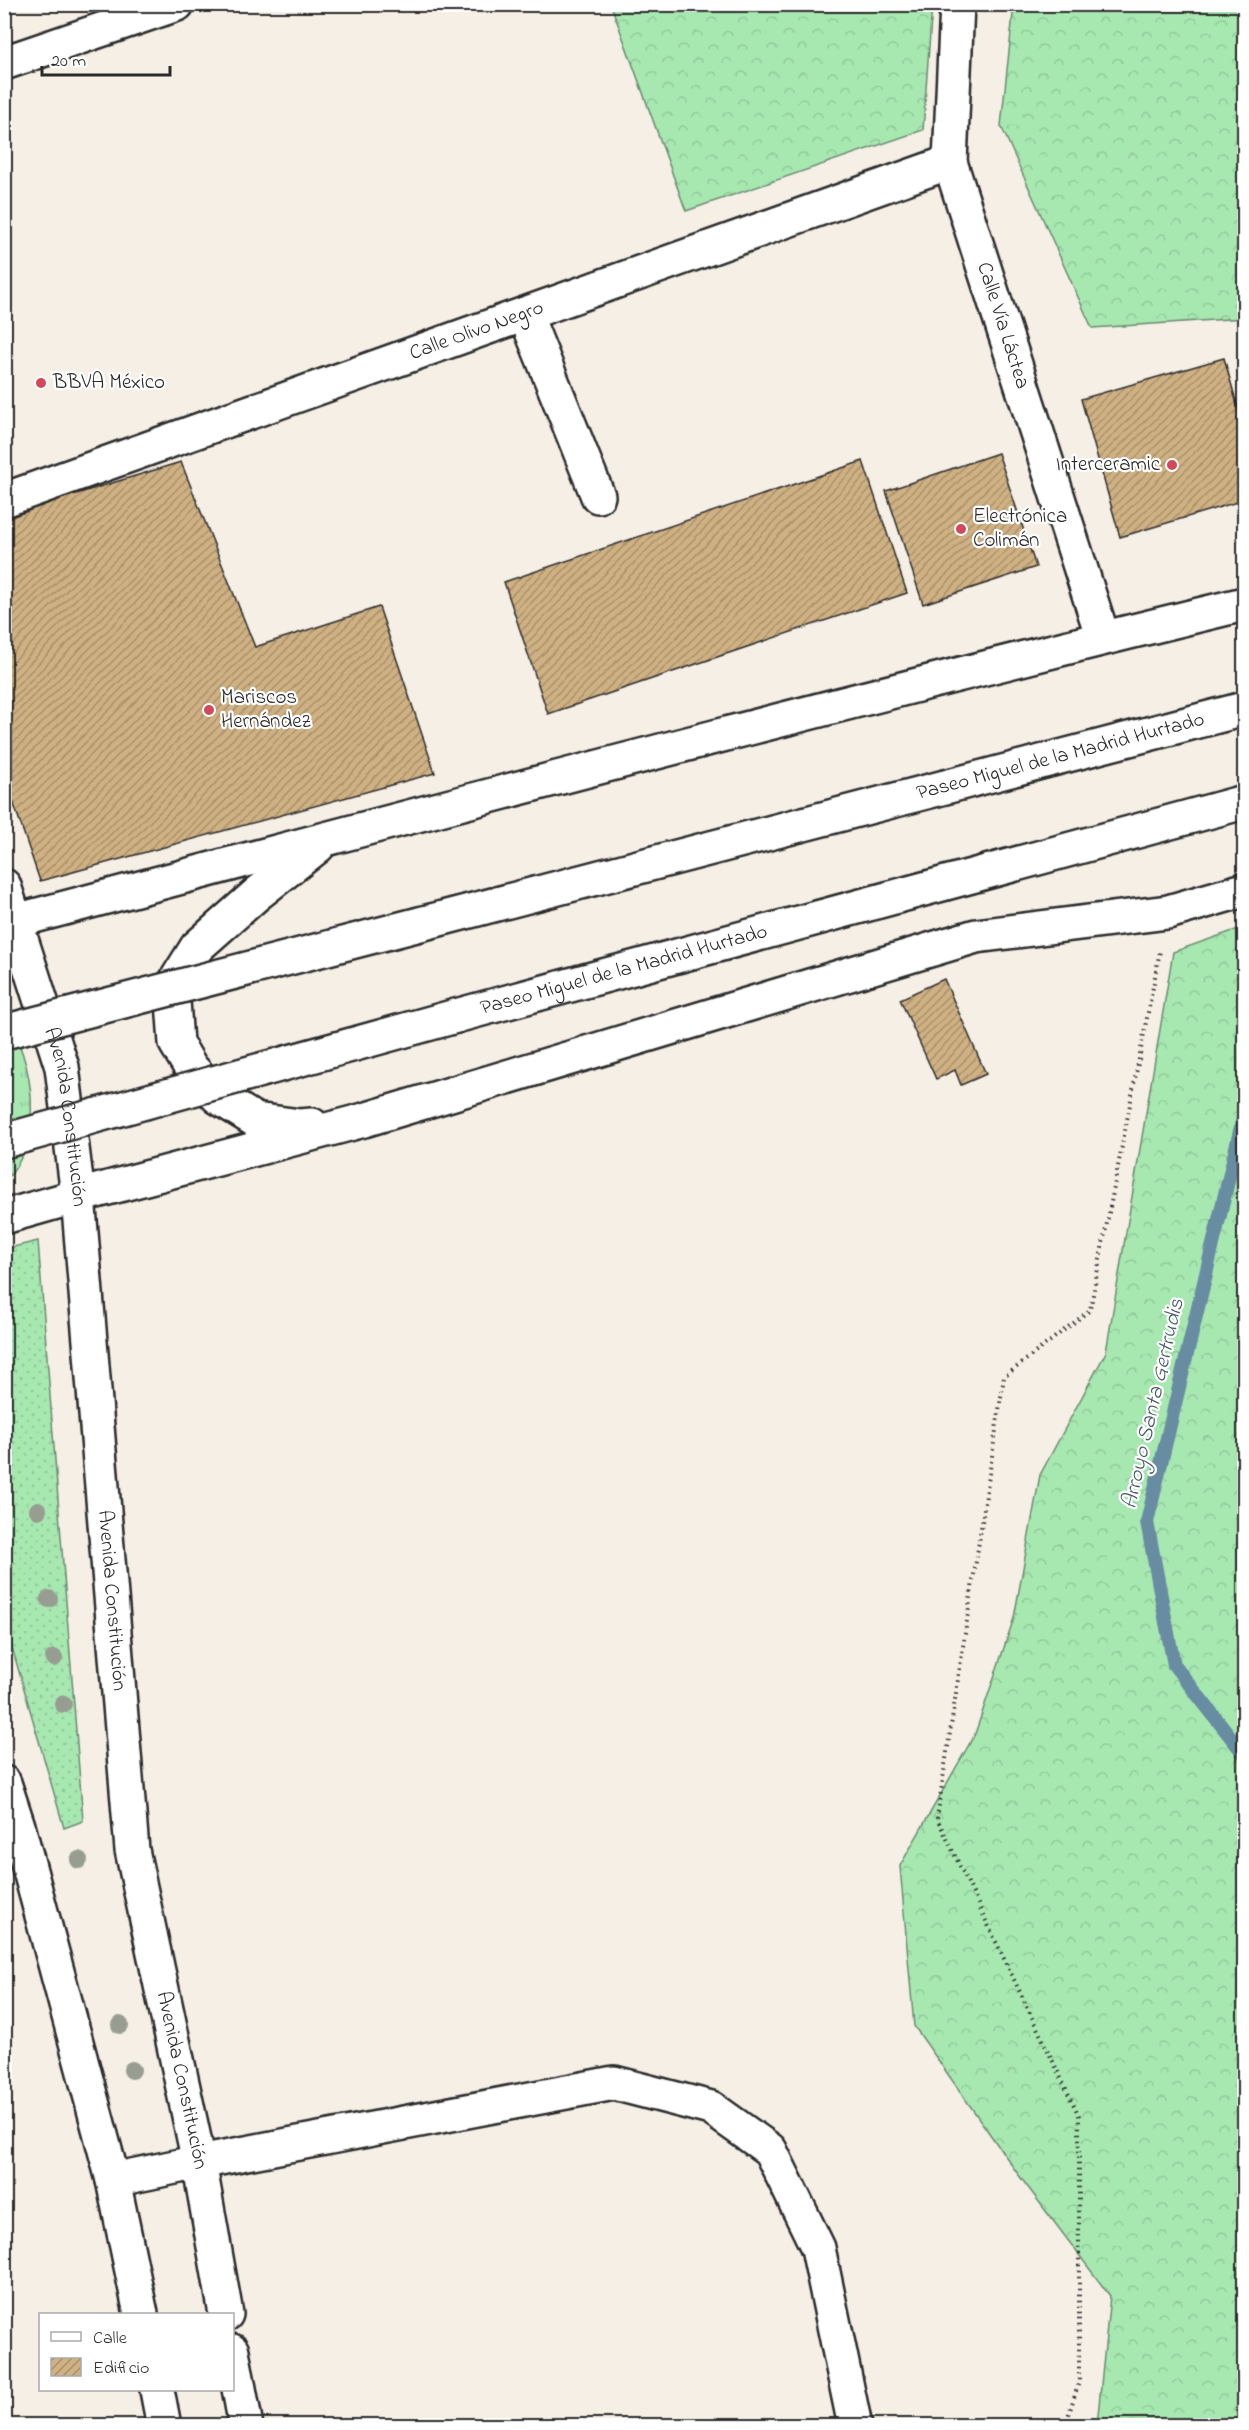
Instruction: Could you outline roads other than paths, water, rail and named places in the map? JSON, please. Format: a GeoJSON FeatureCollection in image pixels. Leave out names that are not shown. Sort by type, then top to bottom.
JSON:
{"type":"FeatureCollection","features":[{"type":"Feature","properties":{"kind":"main road"},"geometry":{"type":"LineString","coordinates":[[4,63],[177,4]]}},
{"type":"Feature","properties":{"kind":"main road","name":"Calle Vía Láctea"},"geometry":{"type":"LineString","coordinates":[[957,4],[950,162],[1103,638]]}},
{"type":"Feature","properties":{"kind":"main road","name":"Calle Olivo Negro"},"geometry":{"type":"LineString","coordinates":[[4,500],[950,162]]}},
{"type":"Feature","properties":{"kind":"main road"},"geometry":{"type":"LineString","coordinates":[[525,314],[598,496]]}},
{"type":"Feature","properties":{"kind":"main road"},"geometry":{"type":"LineString","coordinates":[[11,922],[1103,638],[1245,604]]}},
{"type":"Feature","properties":{"kind":"main road","name":"Paseo Miguel de la Madrid Hurtado"},"geometry":{"type":"LineString","coordinates":[[4,1032],[1245,709]]}},
{"type":"Feature","properties":{"kind":"main road","name":"Paseo Miguel de la Madrid Hurtado"},"geometry":{"type":"LineString","coordinates":[[4,1141],[1244,802]]}},
{"type":"Feature","properties":{"kind":"main road"},"geometry":{"type":"LineString","coordinates":[[328,838],[257,894],[197,946],[172,987],[176,1043],[191,1068],[218,1097],[255,1120],[300,1126],[364,1120]]}},
{"type":"Feature","properties":{"kind":"main road","name":"Avenida Constitución"},"geometry":{"type":"LineString","coordinates":[[4,886],[11,922],[62,1067],[78,1196],[132,1850],[199,2162],[226,2313]]}},
{"type":"Feature","properties":{"kind":"main road"},"geometry":{"type":"LineString","coordinates":[[4,1218],[364,1120],[976,936],[1168,912],[1243,891]]}},
{"type":"Feature","properties":{"kind":"main road"},"geometry":{"type":"LineString","coordinates":[[4,1783],[21,1838],[113,2180],[141,2313]]}},
{"type":"Feature","properties":{"kind":"main road"},"geometry":{"type":"LineString","coordinates":[[113,2180],[614,2083],[711,2108],[770,2150],[818,2248],[855,2426]]}},
{"type":"Feature","properties":{"kind":"main road"},"geometry":{"type":"LineString","coordinates":[[234,2362],[246,2426]]}},
{"type":"Feature","properties":{"kind":"main road"},"geometry":{"type":"LineString","coordinates":[[156,2391],[164,2426]]}},
{"type":"Feature","properties":{"kind":"waterway","name":"Arroyo Santa Gertrudis"},"geometry":{"type":"LineString","coordinates":[[1244,1114],[1147,1522],[1174,1665],[1244,1754]]}},
{"type":"Feature","properties":{"kind":"place","name":"BBVA México"},"geometry":{"type":"Point","coordinates":[41,383]}},
{"type":"Feature","properties":{"kind":"place","name":"Interceramic"},"geometry":{"type":"Point","coordinates":[1172,465]}},
{"type":"Feature","properties":{"kind":"place","name":"Electrónica Colimán"},"geometry":{"type":"Point","coordinates":[961,529]}},
{"type":"Feature","properties":{"kind":"place","name":"Mariscos Hernández"},"geometry":{"type":"Point","coordinates":[209,710]}}]}
